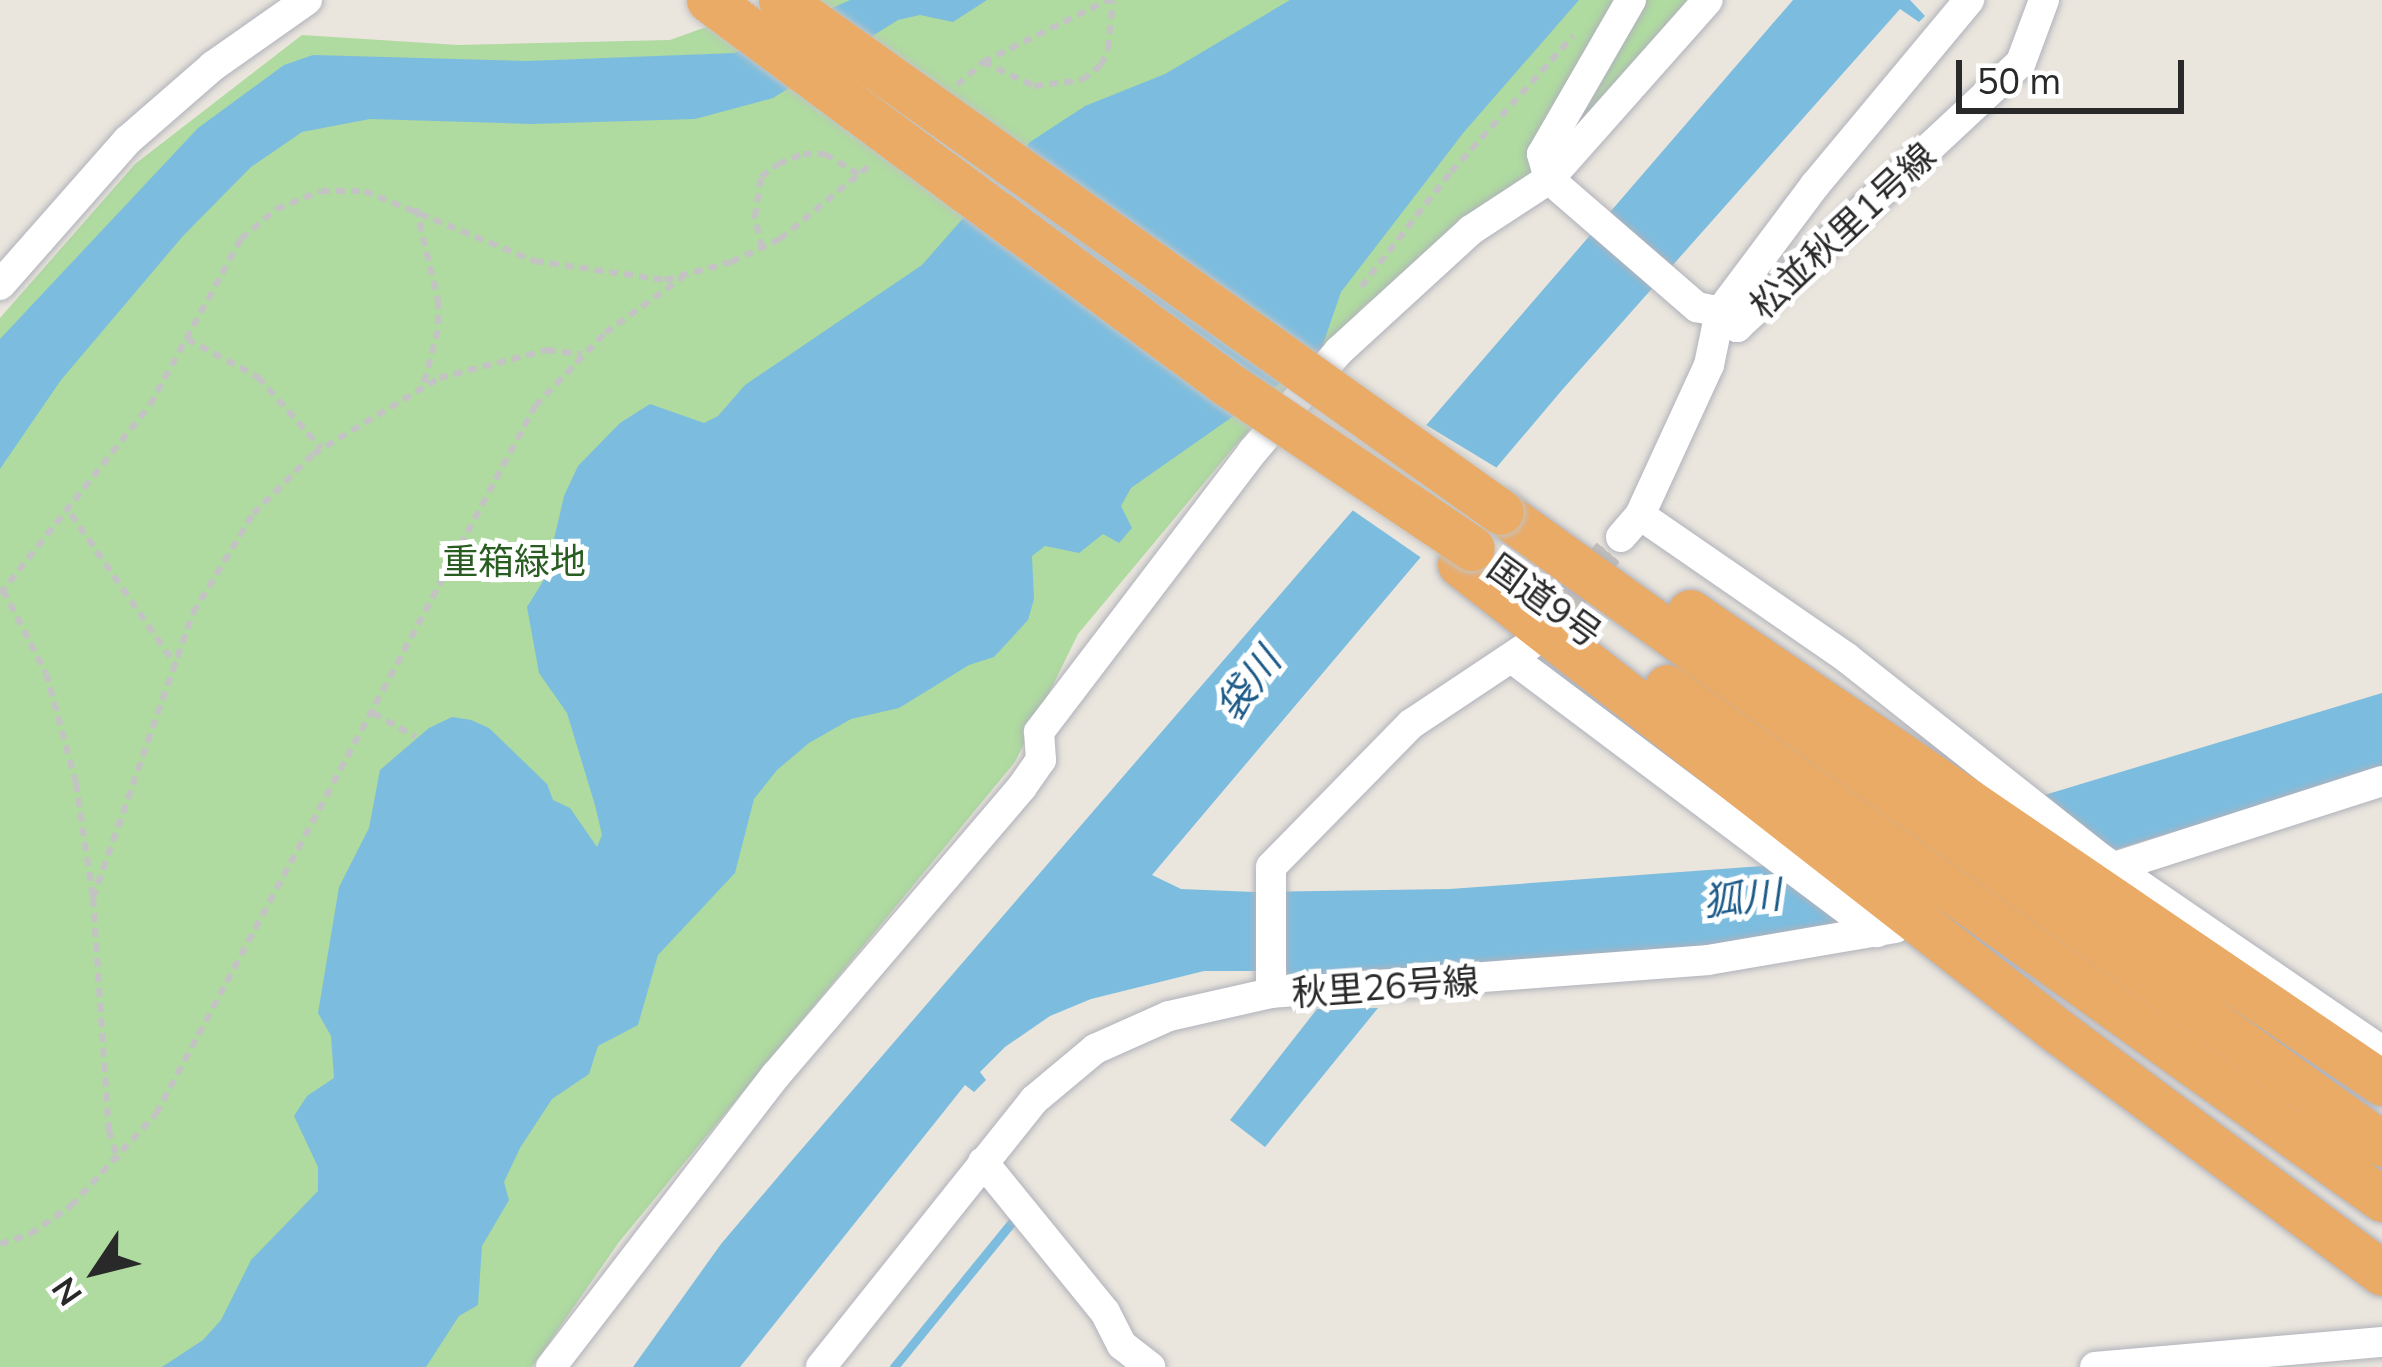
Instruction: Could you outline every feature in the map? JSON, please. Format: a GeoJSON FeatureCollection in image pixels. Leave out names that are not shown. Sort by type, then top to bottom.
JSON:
{"type":"FeatureCollection","features":[{"type":"Feature","properties":{"kind":"highway","name":"国道9号"},"geometry":{"type":"LineString","coordinates":[[709,0],[1466,556],[1860,825],[2382,1198]]}},
{"type":"Feature","properties":{"kind":"highway","name":"国道9号"},"geometry":{"type":"LineString","coordinates":[[781,0],[1256,340],[1507,504],[1917,810],[2382,1144]]}},
{"type":"Feature","properties":{"kind":"highway"},"geometry":{"type":"LineString","coordinates":[[1507,504],[1968,796],[2096,867],[2382,1083]]}},
{"type":"Feature","properties":{"kind":"highway"},"geometry":{"type":"LineString","coordinates":[[1466,556],[1792,849],[1886,924],[2382,1273]]}},
{"type":"Feature","properties":{"kind":"street"},"geometry":{"type":"LineString","coordinates":[[0,285],[128,140],[213,66],[308,0]]}},
{"type":"Feature","properties":{"kind":"street"},"geometry":{"type":"LineString","coordinates":[[1556,185],[1542,154],[1631,0]]}},
{"type":"Feature","properties":{"kind":"street"},"geometry":{"type":"LineString","coordinates":[[551,1367],[722,1141],[1022,787],[1042,760],[1039,732],[1253,452],[1339,351],[1471,230],[1556,185],[1708,0]]}},
{"type":"Feature","properties":{"kind":"street"},"geometry":{"type":"LineString","coordinates":[[1969,0],[1708,309],[1709,364],[1630,526],[1847,658],[2017,792],[2096,867],[2382,1051]]}},
{"type":"Feature","properties":{"kind":"street","name":"松並秋里1号線"},"geometry":{"type":"LineString","coordinates":[[1556,185],[1708,309],[1737,327],[2020,62],[2044,0]]}},
{"type":"Feature","properties":{"kind":"street","name":"秋里26号線"},"geometry":{"type":"LineString","coordinates":[[1792,849],[1522,651],[1411,724],[1271,867],[1271,982],[1708,960],[1886,924]]}},
{"type":"Feature","properties":{"kind":"street"},"geometry":{"type":"LineString","coordinates":[[2096,867],[2382,781]]}},
{"type":"Feature","properties":{"kind":"street"},"geometry":{"type":"LineString","coordinates":[[821,1367],[1034,1100],[1095,1049],[1169,1016],[1271,982]]}},
{"type":"Feature","properties":{"kind":"street"},"geometry":{"type":"LineString","coordinates":[[983,1162],[1105,1312],[1122,1345],[1150,1367]]}},
{"type":"Feature","properties":{"kind":"street"},"geometry":{"type":"LineString","coordinates":[[2095,1367],[2382,1342]]}},
{"type":"Feature","properties":{"kind":"path"},"geometry":{"type":"LineString","coordinates":[[955,87],[983,62],[1110,0],[1108,49],[1082,80],[1034,86],[983,62]]}},
{"type":"Feature","properties":{"kind":"path"},"geometry":{"type":"LineString","coordinates":[[1358,290],[1451,172],[1575,34]]}},
{"type":"Feature","properties":{"kind":"path"},"geometry":{"type":"LineString","coordinates":[[762,248],[755,217],[761,178],[778,164],[803,154],[825,154],[858,175]]}},
{"type":"Feature","properties":{"kind":"path"},"geometry":{"type":"LineString","coordinates":[[0,1244],[30,1234],[71,1206],[118,1161],[156,1114],[535,406],[582,354],[683,277],[780,239],[872,163]]}},
{"type":"Feature","properties":{"kind":"path"},"geometry":{"type":"LineString","coordinates":[[118,1161],[109,1130],[93,898],[76,783],[46,673],[2,592],[151,405],[241,239],[276,209],[321,191],[364,191],[416,208],[535,261],[608,275],[683,277]]}},
{"type":"Feature","properties":{"kind":"path"},"geometry":{"type":"LineString","coordinates":[[416,208],[438,300],[438,330],[423,386]]}},
{"type":"Feature","properties":{"kind":"path"},"geometry":{"type":"LineString","coordinates":[[187,339],[258,376],[321,448]]}},
{"type":"Feature","properties":{"kind":"path"},"geometry":{"type":"LineString","coordinates":[[93,898],[193,613],[253,514],[321,448],[423,386],[504,358],[547,350],[582,354]]}},
{"type":"Feature","properties":{"kind":"path"},"geometry":{"type":"LineString","coordinates":[[70,512],[175,664]]}},
{"type":"Feature","properties":{"kind":"path"},"geometry":{"type":"LineString","coordinates":[[373,713],[416,737]]}},
{"type":"Feature","properties":{"kind":"green space","name":"重箱緑地"},"geometry":{"type":"Polygon","coordinates":[[[781,0],[1698,0],[1562,155],[1364,306],[1234,447],[1078,634],[1015,762],[619,1242],[532,1367],[0,1367],[0,318],[135,164],[302,35],[458,45],[670,40],[781,0]]]}},
{"type":"Feature","properties":{"kind":"water"},"geometry":{"type":"Polygon","coordinates":[[[850,0],[987,0],[953,22],[920,15],[898,20],[773,98],[695,119],[531,124],[370,119],[302,132],[251,167],[183,236],[61,380],[0,469],[0,339],[198,128],[284,65],[313,55],[527,61],[734,53],[850,0]]]}},
{"type":"Feature","properties":{"kind":"water"},"geometry":{"type":"Polygon","coordinates":[[[1290,0],[1579,0],[1464,132],[1341,292],[1319,356],[1131,488],[1121,506],[1132,528],[1119,543],[1103,534],[1079,553],[1045,546],[1032,556],[1034,599],[1028,620],[994,657],[969,665],[899,708],[851,719],[809,743],[777,770],[754,799],[735,873],[658,955],[638,1025],[598,1046],[589,1074],[552,1099],[520,1148],[504,1182],[509,1200],[482,1246],[478,1305],[459,1316],[426,1367],[162,1367],[203,1340],[221,1320],[251,1260],[318,1191],[318,1167],[294,1116],[307,1096],[334,1078],[331,1036],[318,1013],[339,887],[369,828],[380,770],[429,728],[452,717],[471,720],[489,728],[547,784],[553,800],[570,808],[597,847],[602,835],[595,805],[567,713],[539,673],[527,607],[545,578],[564,496],[578,466],[620,423],[650,404],[704,423],[718,416],[745,385],[922,265],[1030,142],[1085,106],[1165,74],[1290,0]]]}},
{"type":"Feature","properties":{"kind":"water"},"geometry":{"type":"Polygon","coordinates":[[[1793,0],[1910,0],[1925,16],[1919,22],[1900,9],[1562,390],[1152,875],[1181,889],[1254,892],[1450,889],[1762,866],[2017,798],[2038,797],[2382,693],[2382,768],[1941,903],[1759,942],[1444,965],[1414,962],[1408,969],[1350,970],[1287,980],[1287,971],[1204,971],[1091,999],[1050,1016],[1005,1047],[980,1072],[986,1080],[974,1092],[965,1085],[740,1367],[633,1367],[721,1244],[788,1165],[1793,0]]]}},
{"type":"Feature","properties":{"kind":"water"},"geometry":{"type":"Polygon","coordinates":[[[1378,1008],[1265,1147],[1230,1120],[1317,1009],[1378,1008]]]}},
{"type":"Feature","properties":{"kind":"pier"},"geometry":{"type":"Polygon","coordinates":[[[1421,422],[1502,471],[1426,561],[1348,507],[1421,422]]]}},
{"type":"Feature","properties":{"kind":"waterway"},"geometry":{"type":"LineString","coordinates":[[894,1367],[1015,1218]]}},
{"type":"Feature","properties":{"kind":"tunnel"},"geometry":{"type":"LineString","coordinates":[[1531,644],[1621,537]]}},
{"type":"Feature","properties":{"kind":"water label","name":"袋川"},"geometry":{"type":"Point","coordinates":[1248,684]}},
{"type":"Feature","properties":{"kind":"water label","name":"狐川"},"geometry":{"type":"Point","coordinates":[1742,898]}}]}
